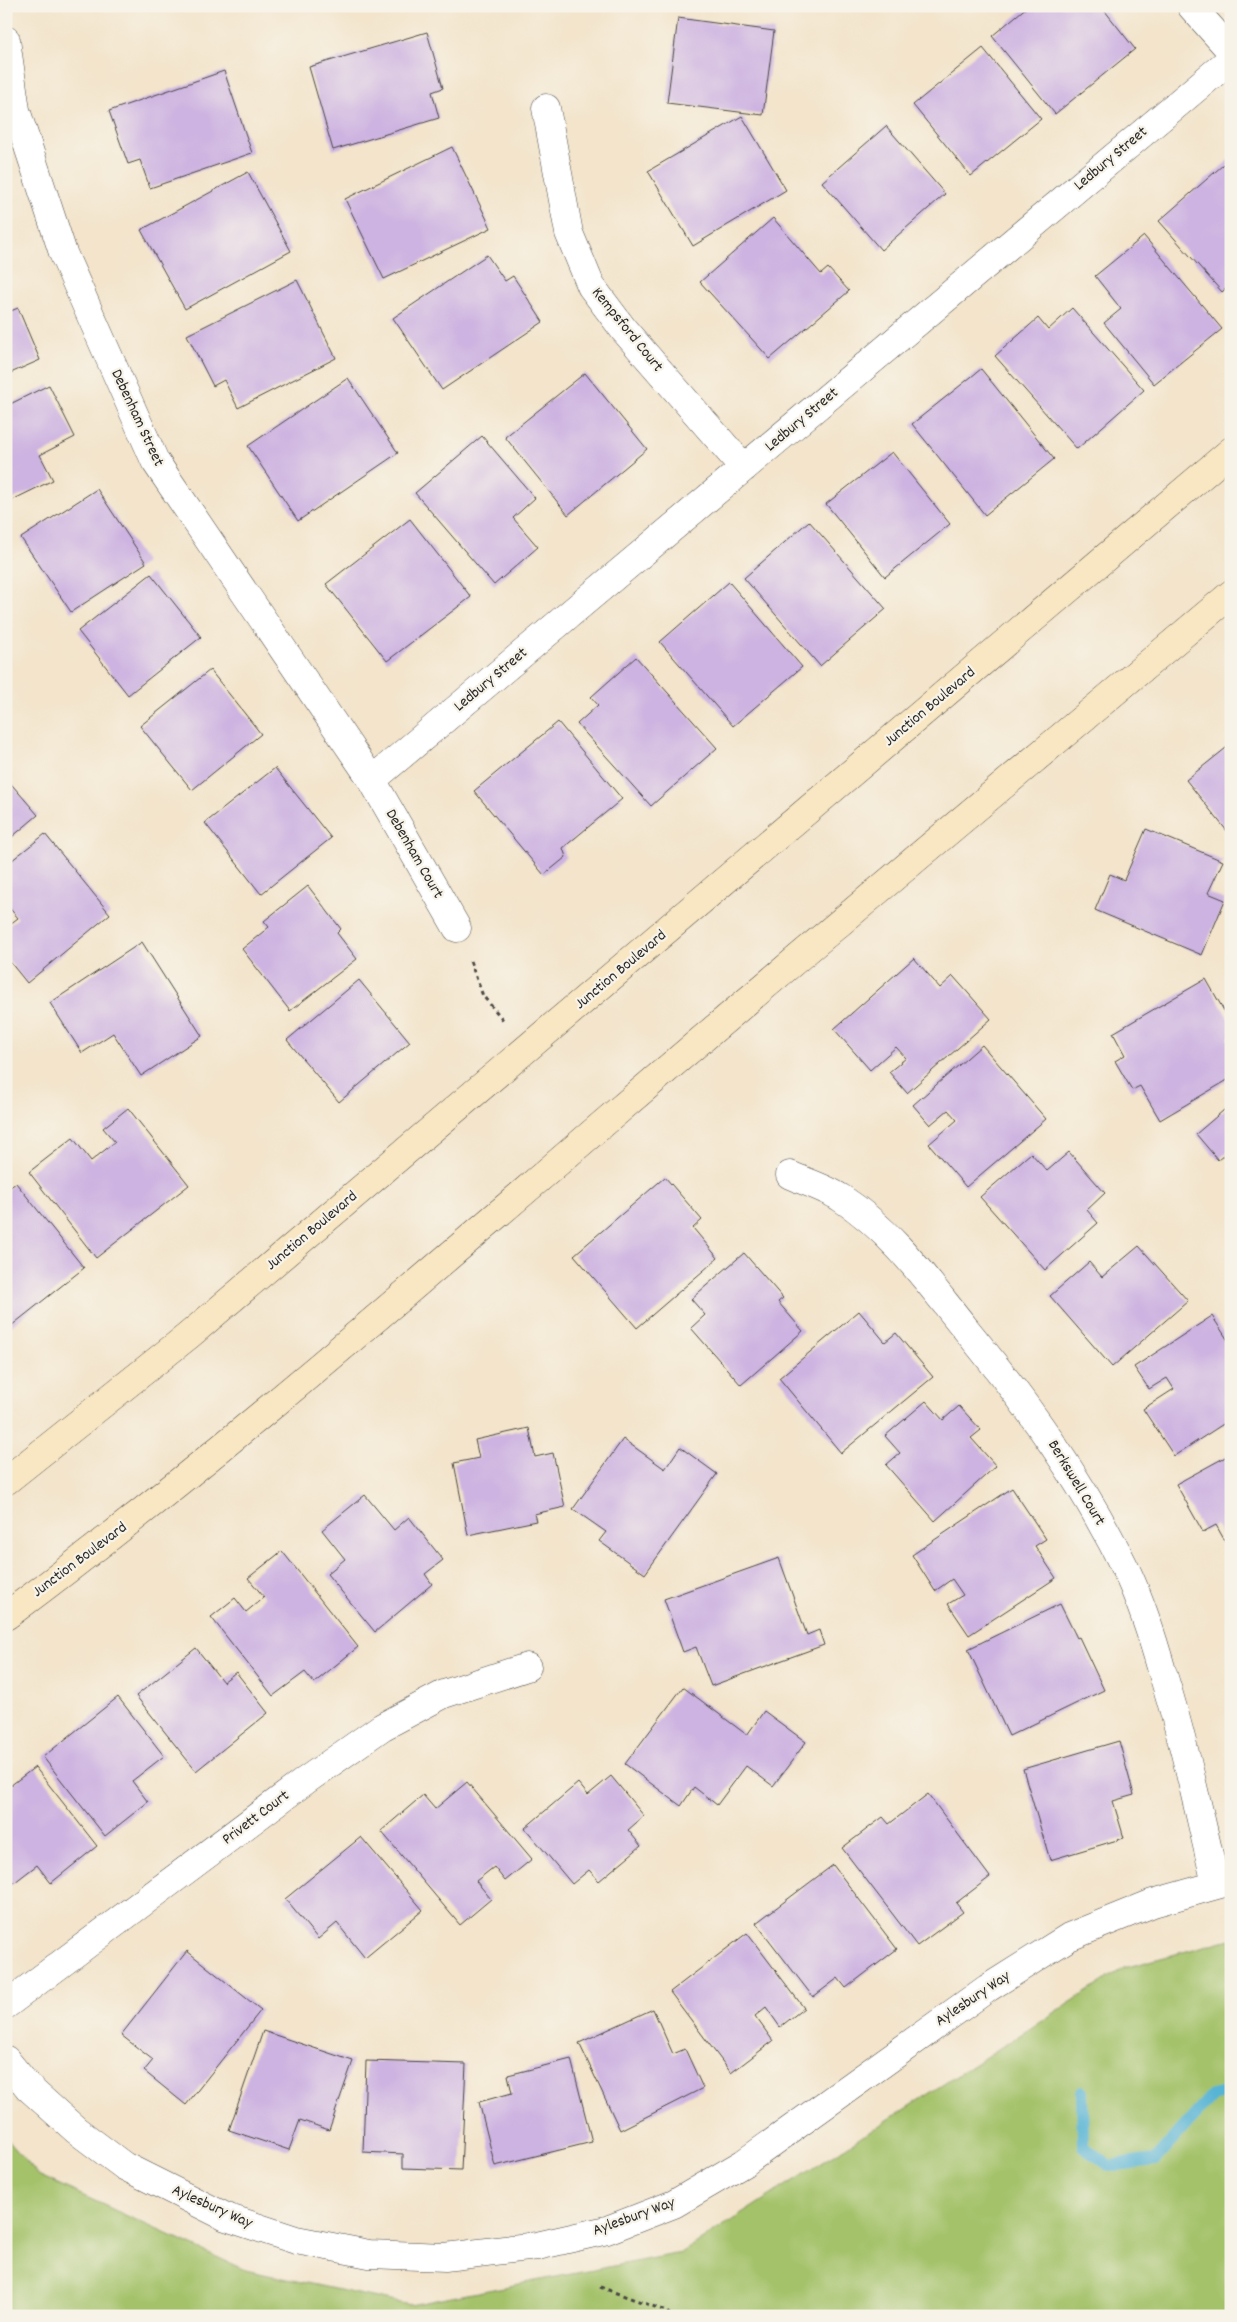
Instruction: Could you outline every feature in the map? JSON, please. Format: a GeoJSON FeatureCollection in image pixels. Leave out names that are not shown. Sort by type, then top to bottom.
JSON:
{"type":"FeatureCollection","features":[{"type":"Feature","properties":{"kind":"main road","name":"Junction Boulevard"},"geometry":{"type":"LineString","coordinates":[[6,1482],[177,1345],[1231,451]]}},
{"type":"Feature","properties":{"kind":"main road","name":"Junction Boulevard"},"geometry":{"type":"LineString","coordinates":[[6,1616],[94,1550],[263,1415],[665,1071],[1231,594]]}},
{"type":"Feature","properties":{"kind":"street"},"geometry":{"type":"LineString","coordinates":[[1191,6],[1231,51]]}},
{"type":"Feature","properties":{"kind":"street","name":"Debenham Street"},"geometry":{"type":"LineString","coordinates":[[6,40],[16,110],[63,253],[154,461],[372,780]]}},
{"type":"Feature","properties":{"kind":"street","name":"Ledbury Street"},"geometry":{"type":"LineString","coordinates":[[372,780],[1231,59]]}},
{"type":"Feature","properties":{"kind":"street","name":"Kempsford Court"},"geometry":{"type":"LineString","coordinates":[[546,108],[569,233],[591,286],[624,330],[744,468]]}},
{"type":"Feature","properties":{"kind":"street","name":"Debenham Court"},"geometry":{"type":"LineString","coordinates":[[372,780],[457,928]]}},
{"type":"Feature","properties":{"kind":"street","name":"Berkswell Court"},"geometry":{"type":"LineString","coordinates":[[790,1175],[839,1196],[872,1220],[902,1250],[1019,1395],[1062,1456],[1093,1509],[1128,1576],[1154,1642],[1223,1882]]}},
{"type":"Feature","properties":{"kind":"street","name":"Privett Court"},"geometry":{"type":"LineString","coordinates":[[6,2005],[305,1781],[382,1727],[444,1694],[527,1667]]}},
{"type":"Feature","properties":{"kind":"street","name":"Aylesbury Way"},"geometry":{"type":"LineString","coordinates":[[6,2060],[29,2088],[76,2130],[124,2166],[226,2217],[296,2240],[370,2254],[445,2257],[537,2246],[607,2230],[674,2204],[744,2163],[988,1988],[1069,1937],[1153,1903],[1223,1882]]}},
{"type":"Feature","properties":{"kind":"path"},"geometry":{"type":"LineString","coordinates":[[457,928],[483,996],[528,1049]]}},
{"type":"Feature","properties":{"kind":"path"},"geometry":{"type":"LineString","coordinates":[[600,2287],[666,2310],[671,2316]]}},
{"type":"Feature","properties":{"kind":"green space"},"geometry":{"type":"Polygon","coordinates":[[[1231,1939],[1231,2316],[6,2316],[6,2138],[38,2175],[245,2270],[410,2305],[681,2253],[1124,1968],[1231,1939]]]}},
{"type":"Feature","properties":{"kind":"building"},"geometry":{"type":"Polygon","coordinates":[[[1028,6],[1101,6],[1135,49],[1055,114],[992,36],[1028,6]]]}},
{"type":"Feature","properties":{"kind":"building"},"geometry":{"type":"Polygon","coordinates":[[[678,18],[774,31],[763,115],[667,103],[678,18]]]}},
{"type":"Feature","properties":{"kind":"building"},"geometry":{"type":"Polygon","coordinates":[[[427,32],[443,88],[432,92],[439,118],[333,150],[309,67],[427,32]]]}},
{"type":"Feature","properties":{"kind":"building"},"geometry":{"type":"Polygon","coordinates":[[[983,48],[1041,119],[971,176],[913,105],[983,48]]]}},
{"type":"Feature","properties":{"kind":"building"},"geometry":{"type":"Polygon","coordinates":[[[224,71],[252,153],[150,188],[140,160],[128,164],[109,111],[224,71]]]}},
{"type":"Feature","properties":{"kind":"building"},"geometry":{"type":"Polygon","coordinates":[[[742,116],[786,190],[693,246],[648,171],[742,116]]]}},
{"type":"Feature","properties":{"kind":"building"},"geometry":{"type":"Polygon","coordinates":[[[886,126],[945,194],[881,250],[822,182],[886,126]]]}},
{"type":"Feature","properties":{"kind":"building"},"geometry":{"type":"Polygon","coordinates":[[[452,147],[491,228],[384,279],[345,199],[452,147]]]}},
{"type":"Feature","properties":{"kind":"building"},"geometry":{"type":"Polygon","coordinates":[[[1231,158],[1231,284],[1222,292],[1159,221],[1231,158]]]}},
{"type":"Feature","properties":{"kind":"building"},"geometry":{"type":"Polygon","coordinates":[[[248,172],[291,251],[185,309],[141,230],[248,172]]]}},
{"type":"Feature","properties":{"kind":"building"},"geometry":{"type":"Polygon","coordinates":[[[773,218],[821,274],[828,268],[849,291],[770,359],[700,282],[773,218]]]}},
{"type":"Feature","properties":{"kind":"building"},"geometry":{"type":"Polygon","coordinates":[[[1144,236],[1222,329],[1154,384],[1104,323],[1121,309],[1095,276],[1144,236]]]}},
{"type":"Feature","properties":{"kind":"building"},"geometry":{"type":"Polygon","coordinates":[[[487,255],[505,281],[513,276],[543,322],[442,390],[393,318],[487,255]]]}},
{"type":"Feature","properties":{"kind":"building"},"geometry":{"type":"Polygon","coordinates":[[[297,280],[336,358],[238,408],[224,380],[213,386],[187,335],[297,280]]]}},
{"type":"Feature","properties":{"kind":"building"},"geometry":{"type":"Polygon","coordinates":[[[18,308],[40,360],[6,375],[6,313],[18,308]]]}},
{"type":"Feature","properties":{"kind":"building"},"geometry":{"type":"Polygon","coordinates":[[[1072,308],[1144,390],[1077,449],[995,356],[1038,318],[1048,330],[1072,308]]]}},
{"type":"Feature","properties":{"kind":"building"},"geometry":{"type":"Polygon","coordinates":[[[981,369],[1054,459],[985,515],[912,424],[981,369]]]}},
{"type":"Feature","properties":{"kind":"building"},"geometry":{"type":"Polygon","coordinates":[[[585,373],[647,449],[568,515],[505,437],[585,373]]]}},
{"type":"Feature","properties":{"kind":"building"},"geometry":{"type":"Polygon","coordinates":[[[348,378],[398,453],[298,521],[248,446],[348,378]]]}},
{"type":"Feature","properties":{"kind":"building"},"geometry":{"type":"Polygon","coordinates":[[[49,385],[75,437],[40,455],[53,480],[6,503],[6,406],[49,385]]]}},
{"type":"Feature","properties":{"kind":"building"},"geometry":{"type":"Polygon","coordinates":[[[482,436],[535,498],[513,518],[538,547],[494,585],[415,493],[482,436]]]}},
{"type":"Feature","properties":{"kind":"building"},"geometry":{"type":"Polygon","coordinates":[[[892,452],[950,524],[885,577],[826,504],[892,452]]]}},
{"type":"Feature","properties":{"kind":"building"},"geometry":{"type":"Polygon","coordinates":[[[97,489],[146,563],[71,612],[21,538],[97,489]]]}},
{"type":"Feature","properties":{"kind":"building"},"geometry":{"type":"Polygon","coordinates":[[[410,519],[471,597],[387,661],[326,584],[410,519]]]}},
{"type":"Feature","properties":{"kind":"building"},"geometry":{"type":"Polygon","coordinates":[[[809,521],[886,609],[820,666],[744,578],[809,521]]]}},
{"type":"Feature","properties":{"kind":"building"},"geometry":{"type":"Polygon","coordinates":[[[151,574],[201,637],[128,695],[78,631],[151,574]]]}},
{"type":"Feature","properties":{"kind":"building"},"geometry":{"type":"Polygon","coordinates":[[[729,582],[802,667],[733,726],[660,642],[729,582]]]}},
{"type":"Feature","properties":{"kind":"building"},"geometry":{"type":"Polygon","coordinates":[[[636,657],[717,748],[651,806],[577,724],[598,705],[591,697],[636,657]]]}},
{"type":"Feature","properties":{"kind":"building"},"geometry":{"type":"Polygon","coordinates":[[[210,670],[261,734],[192,790],[140,726],[210,670]]]}},
{"type":"Feature","properties":{"kind":"building"},"geometry":{"type":"Polygon","coordinates":[[[558,722],[622,799],[563,848],[566,857],[544,875],[474,791],[558,722]]]}},
{"type":"Feature","properties":{"kind":"building"},"geometry":{"type":"Polygon","coordinates":[[[1231,744],[1231,836],[1186,780],[1231,744]]]}},
{"type":"Feature","properties":{"kind":"building"},"geometry":{"type":"Polygon","coordinates":[[[275,768],[331,838],[261,894],[205,823],[275,768]]]}},
{"type":"Feature","properties":{"kind":"building"},"geometry":{"type":"Polygon","coordinates":[[[6,778],[38,815],[6,842],[6,778]]]}},
{"type":"Feature","properties":{"kind":"building"},"geometry":{"type":"Polygon","coordinates":[[[1146,829],[1223,861],[1208,893],[1225,900],[1202,955],[1095,910],[1110,874],[1124,880],[1146,829]]]}},
{"type":"Feature","properties":{"kind":"building"},"geometry":{"type":"Polygon","coordinates":[[[45,834],[110,914],[27,983],[6,957],[6,927],[18,918],[6,904],[6,865],[45,834]]]}},
{"type":"Feature","properties":{"kind":"building"},"geometry":{"type":"Polygon","coordinates":[[[308,886],[341,929],[337,933],[357,959],[290,1011],[242,949],[269,927],[264,921],[308,886]]]}},
{"type":"Feature","properties":{"kind":"building"},"geometry":{"type":"Polygon","coordinates":[[[142,942],[202,1036],[141,1076],[113,1033],[82,1053],[50,1003],[142,942]]]}},
{"type":"Feature","properties":{"kind":"building"},"geometry":{"type":"Polygon","coordinates":[[[914,958],[940,988],[953,976],[991,1019],[907,1093],[889,1072],[906,1058],[896,1047],[870,1070],[834,1029],[914,958]]]}},
{"type":"Feature","properties":{"kind":"building"},"geometry":{"type":"Polygon","coordinates":[[[1206,979],[1231,1023],[1231,1037],[1228,1038],[1231,1044],[1231,1078],[1160,1120],[1140,1086],[1132,1090],[1115,1061],[1125,1055],[1113,1033],[1206,979]]]}},
{"type":"Feature","properties":{"kind":"building"},"geometry":{"type":"Polygon","coordinates":[[[359,980],[410,1042],[339,1102],[287,1040],[359,980]]]}},
{"type":"Feature","properties":{"kind":"building"},"geometry":{"type":"Polygon","coordinates":[[[982,1045],[1046,1119],[966,1187],[929,1144],[957,1120],[948,1110],[930,1125],[913,1105],[982,1045]]]}},
{"type":"Feature","properties":{"kind":"building"},"geometry":{"type":"Polygon","coordinates":[[[1231,1104],[1231,1149],[1218,1160],[1196,1134],[1231,1104]]]}},
{"type":"Feature","properties":{"kind":"building"},"geometry":{"type":"Polygon","coordinates":[[[128,1108],[189,1185],[96,1258],[29,1172],[73,1138],[91,1161],[115,1142],[103,1128],[128,1108]]]}},
{"type":"Feature","properties":{"kind":"building"},"geometry":{"type":"Polygon","coordinates":[[[1069,1152],[1105,1193],[1087,1210],[1098,1223],[1045,1270],[980,1197],[1031,1153],[1047,1171],[1069,1152]]]}},
{"type":"Feature","properties":{"kind":"building"},"geometry":{"type":"Polygon","coordinates":[[[665,1177],[702,1220],[693,1228],[718,1258],[637,1328],[574,1255],[665,1177]]]}},
{"type":"Feature","properties":{"kind":"building"},"geometry":{"type":"Polygon","coordinates":[[[16,1183],[84,1268],[6,1330],[6,1190],[16,1183]]]}},
{"type":"Feature","properties":{"kind":"building"},"geometry":{"type":"Polygon","coordinates":[[[1139,1246],[1188,1301],[1112,1367],[1050,1296],[1089,1262],[1102,1277],[1139,1246]]]}},
{"type":"Feature","properties":{"kind":"building"},"geometry":{"type":"Polygon","coordinates":[[[744,1253],[783,1298],[778,1302],[803,1331],[741,1385],[691,1328],[705,1315],[691,1299],[744,1253]]]}},
{"type":"Feature","properties":{"kind":"building"},"geometry":{"type":"Polygon","coordinates":[[[859,1311],[885,1342],[896,1333],[933,1377],[841,1453],[779,1378],[859,1311]]]}},
{"type":"Feature","properties":{"kind":"building"},"geometry":{"type":"Polygon","coordinates":[[[1212,1316],[1231,1345],[1231,1419],[1174,1456],[1143,1409],[1174,1389],[1167,1378],[1149,1389],[1134,1367],[1212,1316]]]}},
{"type":"Feature","properties":{"kind":"building"},"geometry":{"type":"Polygon","coordinates":[[[926,1401],[943,1420],[959,1406],[981,1430],[971,1438],[996,1466],[935,1521],[886,1465],[900,1453],[885,1436],[926,1401]]]}},
{"type":"Feature","properties":{"kind":"building"},"geometry":{"type":"Polygon","coordinates":[[[529,1428],[535,1457],[553,1453],[565,1507],[534,1514],[536,1521],[468,1535],[454,1463],[479,1458],[475,1440],[529,1428]]]}},
{"type":"Feature","properties":{"kind":"building"},"geometry":{"type":"Polygon","coordinates":[[[623,1439],[665,1469],[680,1447],[717,1474],[645,1574],[599,1541],[606,1532],[573,1509],[623,1439]]]}},
{"type":"Feature","properties":{"kind":"building"},"geometry":{"type":"Polygon","coordinates":[[[1231,1454],[1231,1552],[1216,1525],[1203,1532],[1176,1484],[1231,1454]]]}},
{"type":"Feature","properties":{"kind":"building"},"geometry":{"type":"Polygon","coordinates":[[[1012,1488],[1046,1539],[1035,1546],[1056,1578],[969,1635],[948,1604],[963,1595],[952,1579],[935,1591],[912,1555],[1012,1488]]]}},
{"type":"Feature","properties":{"kind":"building"},"geometry":{"type":"Polygon","coordinates":[[[365,1495],[394,1530],[409,1517],[443,1560],[425,1574],[432,1584],[375,1632],[327,1574],[345,1559],[322,1530],[365,1495]]]}},
{"type":"Feature","properties":{"kind":"building"},"geometry":{"type":"Polygon","coordinates":[[[282,1551],[358,1647],[314,1683],[305,1672],[273,1696],[211,1617],[235,1598],[246,1612],[264,1597],[248,1578],[282,1551]]]}},
{"type":"Feature","properties":{"kind":"building"},"geometry":{"type":"Polygon","coordinates":[[[779,1558],[807,1635],[819,1630],[824,1645],[711,1686],[696,1647],[683,1652],[664,1599],[779,1558]]]}},
{"type":"Feature","properties":{"kind":"building"},"geometry":{"type":"Polygon","coordinates":[[[1060,1604],[1077,1638],[1079,1637],[1104,1690],[1009,1736],[968,1649],[1060,1604]]]}},
{"type":"Feature","properties":{"kind":"building"},"geometry":{"type":"Polygon","coordinates":[[[196,1648],[223,1682],[236,1672],[268,1713],[196,1771],[136,1696],[196,1648]]]}},
{"type":"Feature","properties":{"kind":"building"},"geometry":{"type":"Polygon","coordinates":[[[683,1687],[747,1735],[764,1711],[806,1742],[773,1786],[746,1766],[717,1805],[694,1787],[681,1806],[625,1764],[683,1687]]]}},
{"type":"Feature","properties":{"kind":"building"},"geometry":{"type":"Polygon","coordinates":[[[118,1697],[164,1756],[132,1781],[148,1802],[105,1836],[43,1757],[118,1697]]]}},
{"type":"Feature","properties":{"kind":"building"},"geometry":{"type":"Polygon","coordinates":[[[1119,1741],[1134,1795],[1113,1801],[1124,1838],[1050,1860],[1023,1769],[1119,1741]]]}},
{"type":"Feature","properties":{"kind":"building"},"geometry":{"type":"Polygon","coordinates":[[[35,1767],[97,1846],[51,1883],[37,1865],[6,1889],[6,1789],[35,1767]]]}},
{"type":"Feature","properties":{"kind":"building"},"geometry":{"type":"Polygon","coordinates":[[[611,1776],[644,1816],[628,1830],[641,1846],[599,1881],[589,1870],[572,1884],[525,1828],[578,1783],[588,1795],[611,1776]]]}},
{"type":"Feature","properties":{"kind":"building"},"geometry":{"type":"Polygon","coordinates":[[[467,1782],[532,1859],[505,1881],[494,1867],[476,1881],[491,1899],[460,1925],[381,1831],[423,1795],[435,1809],[467,1782]]]}},
{"type":"Feature","properties":{"kind":"building"},"geometry":{"type":"Polygon","coordinates":[[[928,1794],[990,1877],[956,1903],[963,1912],[917,1946],[842,1848],[883,1817],[889,1824],[928,1794]]]}},
{"type":"Feature","properties":{"kind":"building"},"geometry":{"type":"Polygon","coordinates":[[[361,1837],[423,1910],[365,1958],[337,1923],[318,1939],[285,1899],[361,1837]]]}},
{"type":"Feature","properties":{"kind":"building"},"geometry":{"type":"Polygon","coordinates":[[[833,1865],[897,1949],[846,1988],[838,1978],[813,1997],[756,1923],[833,1865]]]}},
{"type":"Feature","properties":{"kind":"building"},"geometry":{"type":"Polygon","coordinates":[[[747,1933],[804,2008],[780,2027],[766,2007],[755,2016],[773,2041],[731,2073],[670,1992],[747,1933]]]}},
{"type":"Feature","properties":{"kind":"building"},"geometry":{"type":"Polygon","coordinates":[[[187,1951],[261,2010],[186,2105],[144,2071],[153,2060],[121,2035],[187,1951]]]}},
{"type":"Feature","properties":{"kind":"building"},"geometry":{"type":"Polygon","coordinates":[[[653,2009],[673,2054],[685,2049],[703,2088],[620,2130],[579,2043],[653,2009]]]}},
{"type":"Feature","properties":{"kind":"building"},"geometry":{"type":"Polygon","coordinates":[[[263,2031],[353,2061],[329,2130],[300,2120],[289,2150],[229,2130],[263,2031]]]}},
{"type":"Feature","properties":{"kind":"building"},"geometry":{"type":"Polygon","coordinates":[[[571,2059],[592,2142],[495,2166],[479,2102],[512,2093],[508,2075],[571,2059]]]}},
{"type":"Feature","properties":{"kind":"building"},"geometry":{"type":"Polygon","coordinates":[[[366,2061],[466,2064],[461,2170],[403,2168],[403,2154],[363,2152],[366,2061]]]}},
{"type":"Feature","properties":{"kind":"waterway"},"geometry":{"type":"LineString","coordinates":[[1082,2092],[1083,2146],[1110,2166],[1155,2160],[1212,2096],[1231,2091]]}}]}
